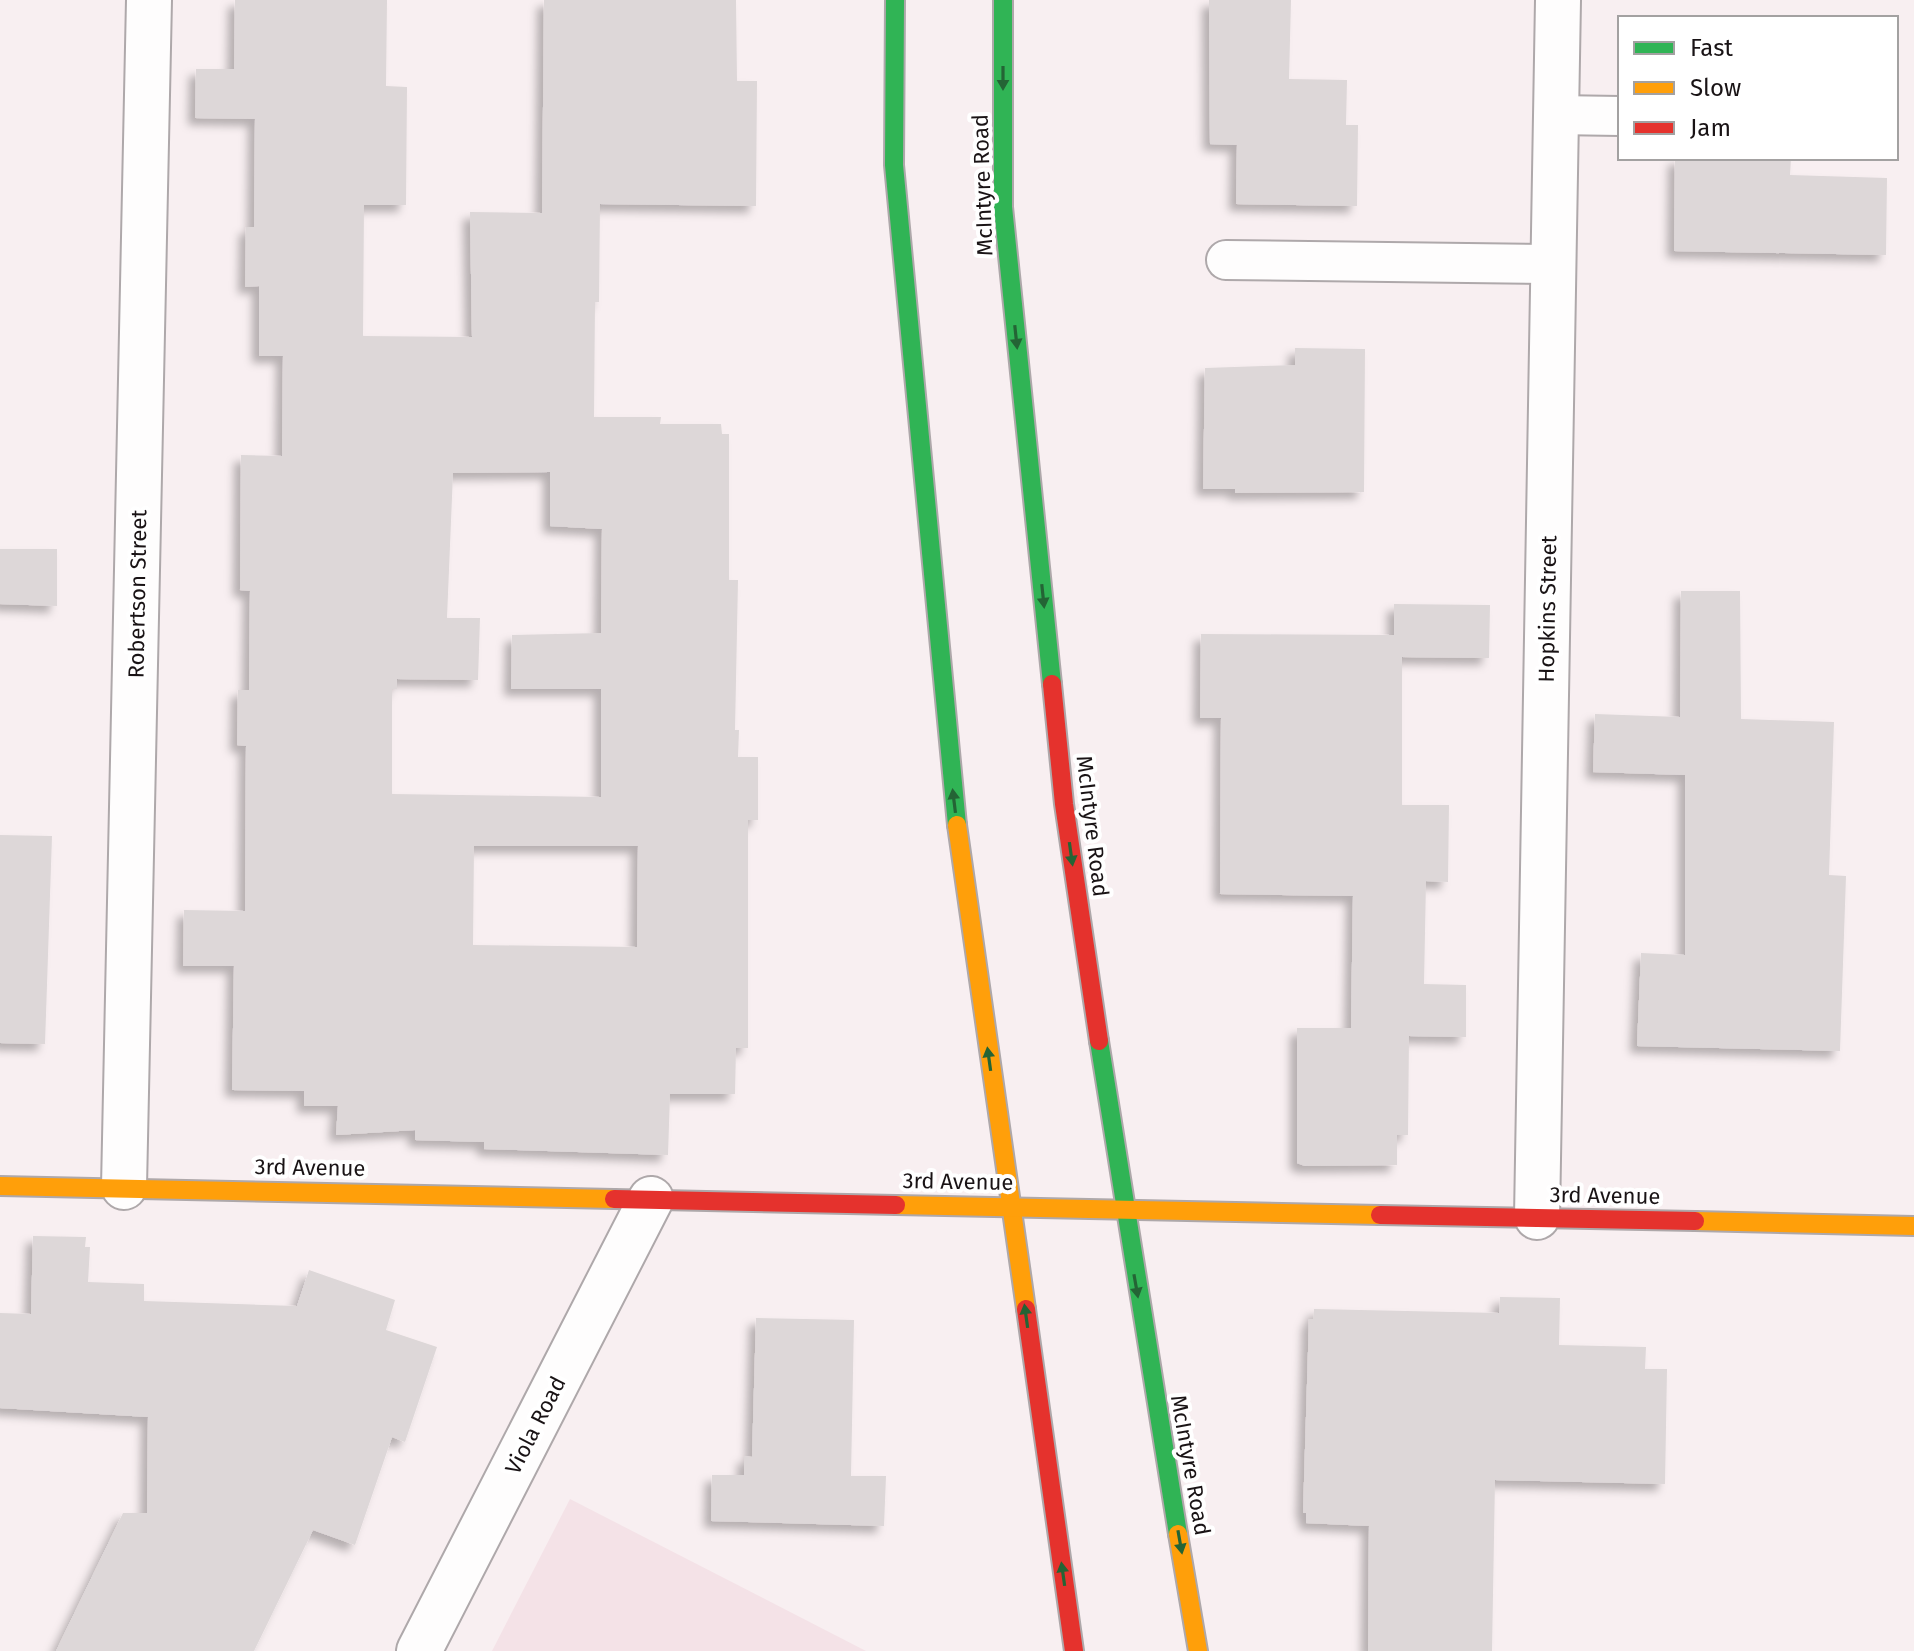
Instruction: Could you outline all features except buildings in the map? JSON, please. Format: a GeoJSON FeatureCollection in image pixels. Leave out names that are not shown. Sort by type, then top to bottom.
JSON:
{"type":"FeatureCollection","features":[{"type":"Feature","properties":{"kind":"main road"},"geometry":{"type":"LineString","coordinates":[[895,0],[894,165],[953,796],[1074,1651]]}},
{"type":"Feature","properties":{"kind":"main road","name":"McIntyre Road"},"geometry":{"type":"LineString","coordinates":[[1003,0],[1003,207],[1064,804],[1123,1209],[1198,1651]]}},
{"type":"Feature","properties":{"kind":"main road","name":"3rd Avenue"},"geometry":{"type":"LineString","coordinates":[[0,1186],[1914,1226]]}},
{"type":"Feature","properties":{"kind":"street","name":"Robertson Street"},"geometry":{"type":"LineString","coordinates":[[124,1187],[149,0]]}},
{"type":"Feature","properties":{"kind":"street","name":"Hopkins Street"},"geometry":{"type":"LineString","coordinates":[[1537,1217],[1558,0]]}},
{"type":"Feature","properties":{"kind":"street","name":"Viola Road"},"geometry":{"type":"LineString","coordinates":[[419,1651],[651,1199]]}},
{"type":"Feature","properties":{"kind":"lane"},"geometry":{"type":"LineString","coordinates":[[1555,115],[1618,116]]}},
{"type":"Feature","properties":{"kind":"lane"},"geometry":{"type":"LineString","coordinates":[[1226,260],[1552,264]]}},
{"type":"Feature","properties":{"kind":"shaded area"},"geometry":{"type":"Polygon","coordinates":[[[570,1499],[866,1651],[492,1651],[570,1499]]]}},
{"type":"Feature","properties":{"kind":"traffic: fast"},"geometry":{"type":"LineString","coordinates":[[895,0],[894,165],[957,825]]}},
{"type":"Feature","properties":{"kind":"traffic: fast"},"geometry":{"type":"LineString","coordinates":[[1003,0],[1003,207],[1052,684]]}},
{"type":"Feature","properties":{"kind":"traffic: fast"},"geometry":{"type":"LineString","coordinates":[[1099,1041],[1178,1534]]}},
{"type":"Feature","properties":{"kind":"traffic: slow"},"geometry":{"type":"LineString","coordinates":[[957,825],[1026,1309]]}},
{"type":"Feature","properties":{"kind":"traffic: slow"},"geometry":{"type":"LineString","coordinates":[[0,1186],[614,1199]]}},
{"type":"Feature","properties":{"kind":"traffic: slow"},"geometry":{"type":"LineString","coordinates":[[896,1205],[1380,1215]]}},
{"type":"Feature","properties":{"kind":"traffic: slow"},"geometry":{"type":"LineString","coordinates":[[1695,1221],[1914,1226]]}},
{"type":"Feature","properties":{"kind":"traffic: slow"},"geometry":{"type":"LineString","coordinates":[[1178,1534],[1198,1651]]}},
{"type":"Feature","properties":{"kind":"traffic: jam"},"geometry":{"type":"LineString","coordinates":[[1052,684],[1064,804],[1099,1041]]}},
{"type":"Feature","properties":{"kind":"traffic: jam"},"geometry":{"type":"LineString","coordinates":[[614,1199],[896,1205]]}},
{"type":"Feature","properties":{"kind":"traffic: jam"},"geometry":{"type":"LineString","coordinates":[[1380,1215],[1695,1221]]}},
{"type":"Feature","properties":{"kind":"traffic: jam"},"geometry":{"type":"LineString","coordinates":[[1026,1309],[1074,1651]]}}]}
